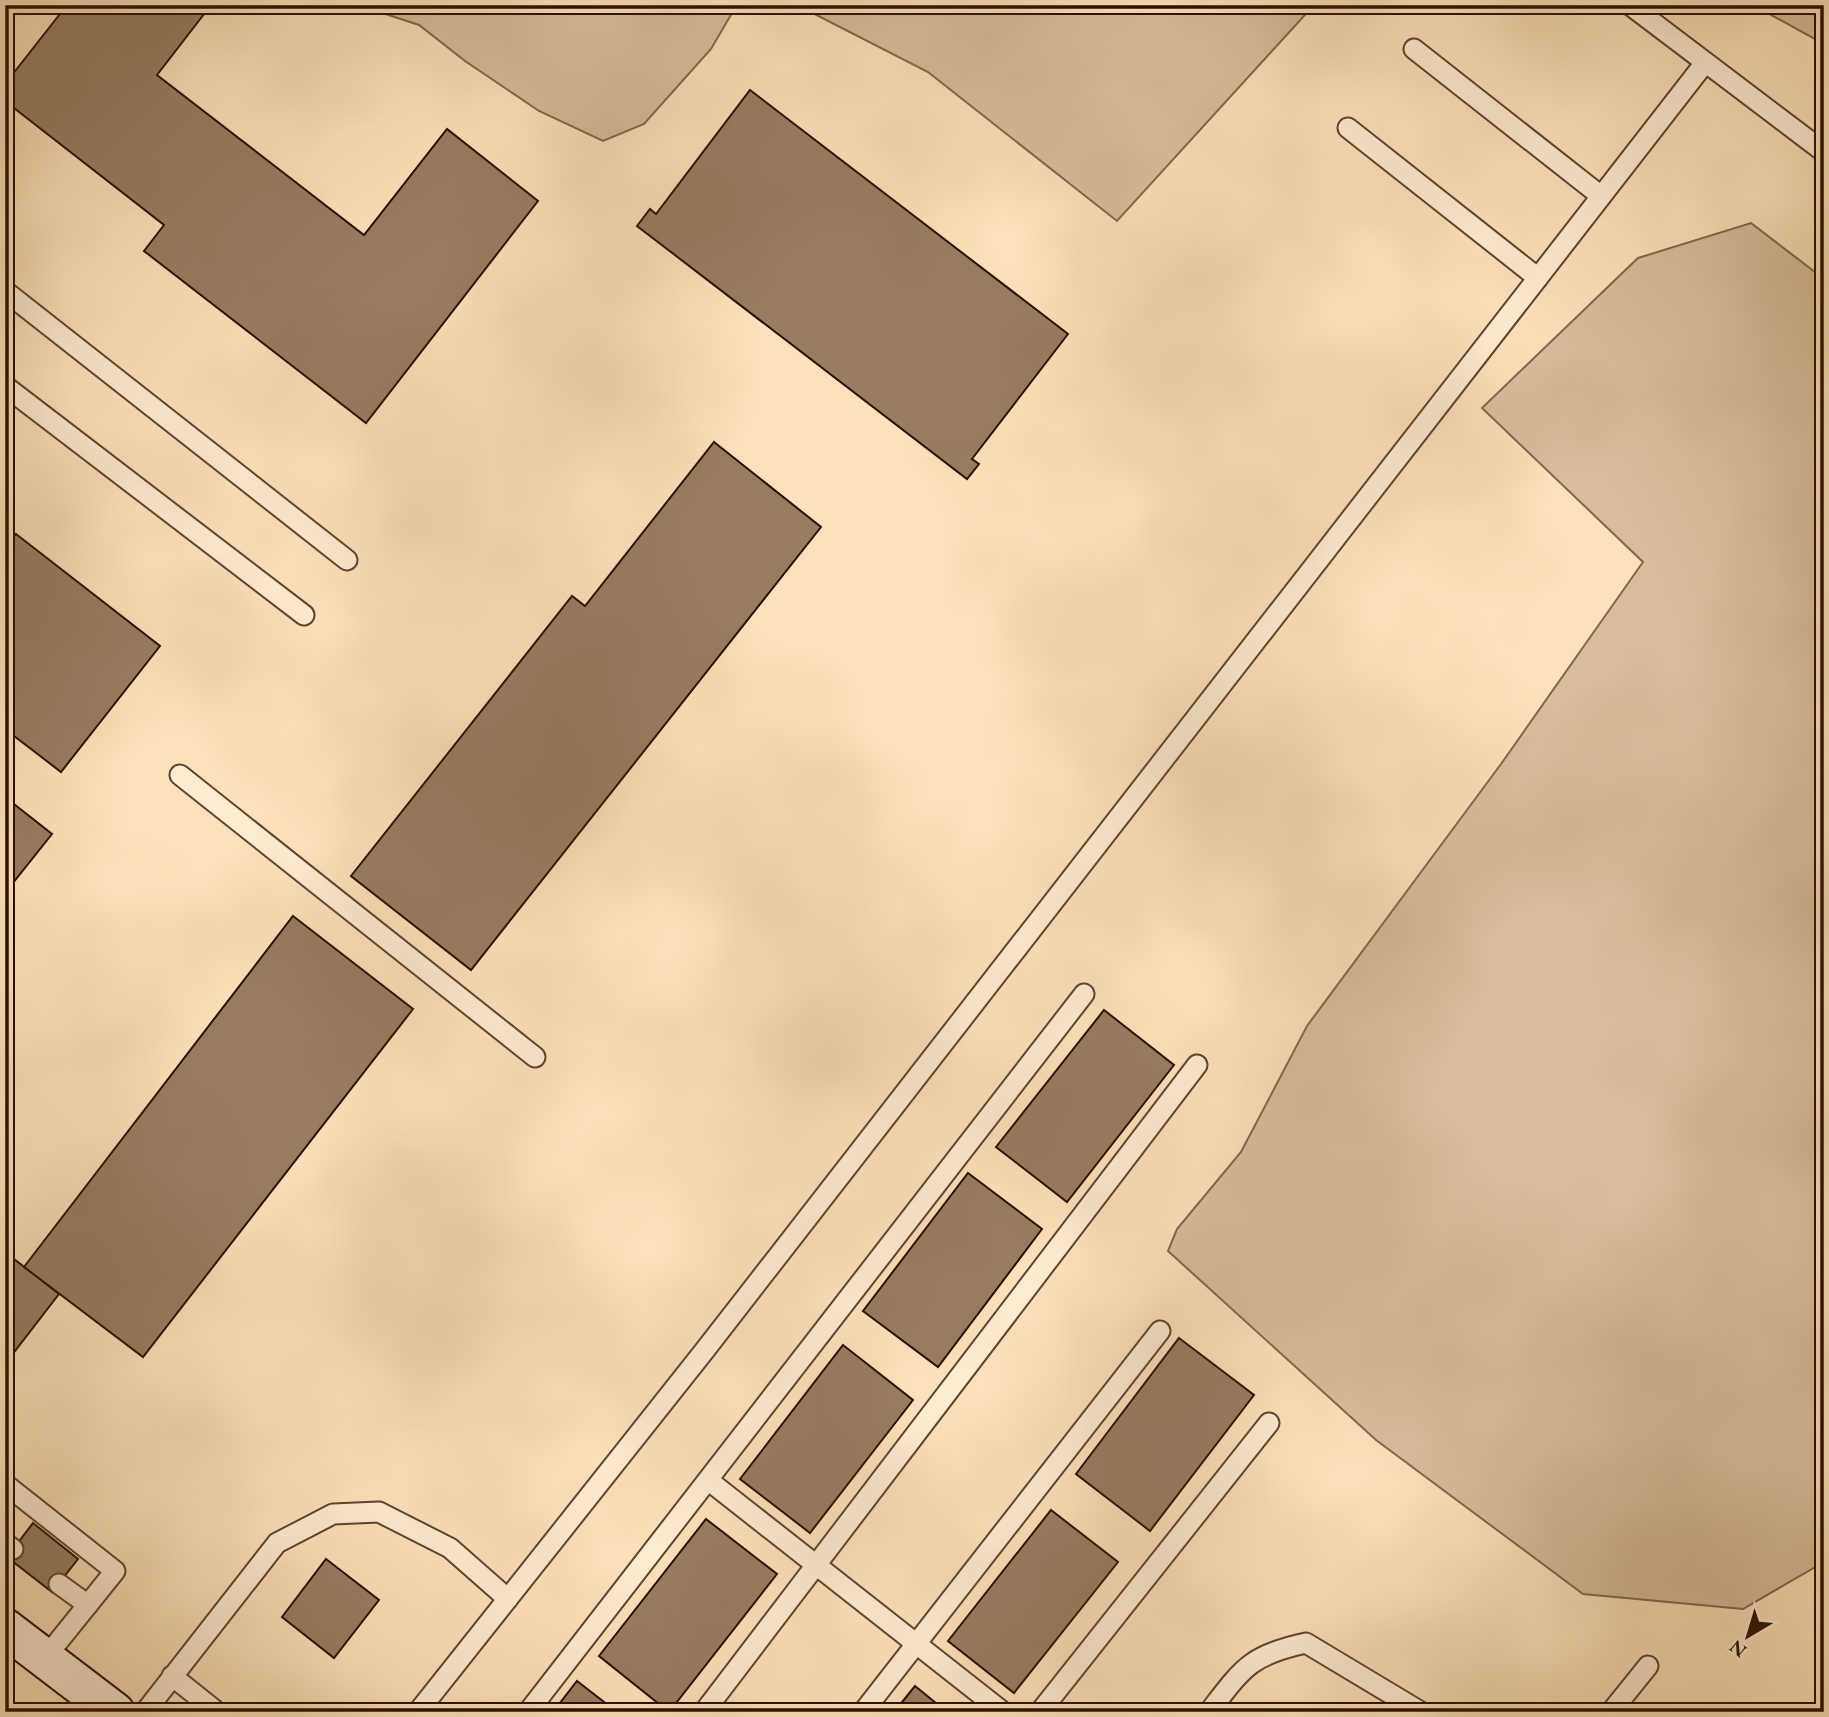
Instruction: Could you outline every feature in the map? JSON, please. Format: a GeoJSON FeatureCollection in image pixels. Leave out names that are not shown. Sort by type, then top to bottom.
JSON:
{"type":"FeatureCollection","features":[{"type":"Feature","properties":{"kind":"main road"},"geometry":{"type":"LineString","coordinates":[[5,1628],[115,1712]]}},
{"type":"Feature","properties":{"kind":"lane"},"geometry":{"type":"LineString","coordinates":[[1630,5],[1704,64],[1824,152]]}},
{"type":"Feature","properties":{"kind":"lane"},"geometry":{"type":"LineString","coordinates":[[1414,49],[1601,196]]}},
{"type":"Feature","properties":{"kind":"lane"},"geometry":{"type":"LineString","coordinates":[[418,1712],[722,1329],[1704,64]]}},
{"type":"Feature","properties":{"kind":"lane"},"geometry":{"type":"LineString","coordinates":[[1349,128],[1538,278]]}},
{"type":"Feature","properties":{"kind":"lane"},"geometry":{"type":"LineString","coordinates":[[5,291],[347,560]]}},
{"type":"Feature","properties":{"kind":"lane"},"geometry":{"type":"LineString","coordinates":[[5,386],[304,615]]}},
{"type":"Feature","properties":{"kind":"lane"},"geometry":{"type":"LineString","coordinates":[[180,775],[535,1057]]}},
{"type":"Feature","properties":{"kind":"lane"},"geometry":{"type":"LineString","coordinates":[[528,1712],[1084,994]]}},
{"type":"Feature","properties":{"kind":"lane"},"geometry":{"type":"LineString","coordinates":[[704,1712],[1198,1065]]}},
{"type":"Feature","properties":{"kind":"lane"},"geometry":{"type":"LineString","coordinates":[[863,1712],[1160,1331]]}},
{"type":"Feature","properties":{"kind":"lane"},"geometry":{"type":"LineString","coordinates":[[1040,1712],[1269,1423]]}},
{"type":"Feature","properties":{"kind":"lane"},"geometry":{"type":"LineString","coordinates":[[708,1480],[1003,1712]]}},
{"type":"Feature","properties":{"kind":"lane"},"geometry":{"type":"LineString","coordinates":[[5,1484],[115,1571],[45,1658]]}},
{"type":"Feature","properties":{"kind":"lane"},"geometry":{"type":"LineString","coordinates":[[145,1712],[277,1543],[333,1514],[380,1512],[450,1548],[508,1599]]}},
{"type":"Feature","properties":{"kind":"lane"},"geometry":{"type":"LineString","coordinates":[[59,1584],[88,1605]]}},
{"type":"Feature","properties":{"kind":"lane"},"geometry":{"type":"LineString","coordinates":[[1209,1712],[1240,1672],[1269,1651],[1306,1643],[1421,1712]]}},
{"type":"Feature","properties":{"kind":"lane"},"geometry":{"type":"LineString","coordinates":[[1611,1712],[1648,1666]]}},
{"type":"Feature","properties":{"kind":"lane"},"geometry":{"type":"LineString","coordinates":[[172,1676],[216,1712]]}},
{"type":"Feature","properties":{"kind":"lane"},"geometry":{"type":"LineString","coordinates":[[1381,1712],[1394,1695]]}},
{"type":"Feature","properties":{"kind":"shaded area"},"geometry":{"type":"Polygon","coordinates":[[[358,5],[762,5],[732,13],[711,49],[644,124],[603,141],[539,111],[465,61],[419,25],[358,5]]]}},
{"type":"Feature","properties":{"kind":"shaded area"},"geometry":{"type":"Polygon","coordinates":[[[797,5],[1314,5],[1117,221],[928,72],[797,5]]]}},
{"type":"Feature","properties":{"kind":"shaded area"},"geometry":{"type":"Polygon","coordinates":[[[1753,5],[1824,5],[1824,44],[1753,5]]]}},
{"type":"Feature","properties":{"kind":"shaded area"},"geometry":{"type":"Polygon","coordinates":[[[1751,223],[1824,279],[1824,1562],[1743,1609],[1583,1594],[1376,1440],[1168,1251],[1177,1229],[1241,1152],[1307,1026],[1501,764],[1643,562],[1482,408],[1638,258],[1751,223]]]}},
{"type":"Feature","properties":{"kind":"building"},"geometry":{"type":"Polygon","coordinates":[[[67,5],[211,5],[157,75],[364,235],[447,129],[538,201],[366,423],[144,251],[164,225],[5,101],[5,84],[67,5]]]}},
{"type":"Feature","properties":{"kind":"building"},"geometry":{"type":"Polygon","coordinates":[[[750,90],[1068,334],[972,459],[979,464],[967,479],[637,226],[650,209],[656,214],[750,90]]]}},
{"type":"Feature","properties":{"kind":"building"},"geometry":{"type":"Polygon","coordinates":[[[714,442],[821,527],[471,970],[351,876],[572,596],[585,606],[714,442]]]}},
{"type":"Feature","properties":{"kind":"building"},"geometry":{"type":"Polygon","coordinates":[[[16,534],[160,646],[61,772],[5,729],[5,548],[16,534]]]}},
{"type":"Feature","properties":{"kind":"building"},"geometry":{"type":"Polygon","coordinates":[[[5,797],[52,834],[5,893],[5,797]]]}},
{"type":"Feature","properties":{"kind":"building"},"geometry":{"type":"Polygon","coordinates":[[[293,916],[413,1009],[143,1357],[24,1267],[293,916]]]}},
{"type":"Feature","properties":{"kind":"building"},"geometry":{"type":"Polygon","coordinates":[[[1104,1010],[1174,1065],[1067,1202],[996,1147],[1104,1010]]]}},
{"type":"Feature","properties":{"kind":"building"},"geometry":{"type":"Polygon","coordinates":[[[968,1173],[1042,1229],[938,1367],[863,1311],[968,1173]]]}},
{"type":"Feature","properties":{"kind":"building"},"geometry":{"type":"Polygon","coordinates":[[[5,1252],[59,1294],[5,1364],[5,1252]]]}},
{"type":"Feature","properties":{"kind":"building"},"geometry":{"type":"Polygon","coordinates":[[[1179,1338],[1254,1395],[1150,1531],[1076,1474],[1179,1338]]]}},
{"type":"Feature","properties":{"kind":"building"},"geometry":{"type":"Polygon","coordinates":[[[843,1345],[913,1400],[810,1533],[740,1479],[843,1345]]]}},
{"type":"Feature","properties":{"kind":"building"},"geometry":{"type":"Polygon","coordinates":[[[1051,1510],[1118,1562],[1014,1693],[948,1641],[1051,1510]]]}},
{"type":"Feature","properties":{"kind":"building"},"geometry":{"type":"Polygon","coordinates":[[[706,1519],[777,1574],[669,1712],[599,1656],[706,1519]]]}},
{"type":"Feature","properties":{"kind":"building"},"geometry":{"type":"Polygon","coordinates":[[[33,1523],[78,1559],[52,1592],[7,1557],[33,1523]]]}},
{"type":"Feature","properties":{"kind":"building"},"geometry":{"type":"Polygon","coordinates":[[[326,1559],[379,1600],[334,1658],[282,1617],[326,1559]]]}},
{"type":"Feature","properties":{"kind":"building"},"geometry":{"type":"Polygon","coordinates":[[[577,1681],[617,1712],[553,1712],[577,1681]]]}},
{"type":"Feature","properties":{"kind":"building"},"geometry":{"type":"Polygon","coordinates":[[[915,1686],[947,1712],[894,1712],[915,1686]]]}}]}
